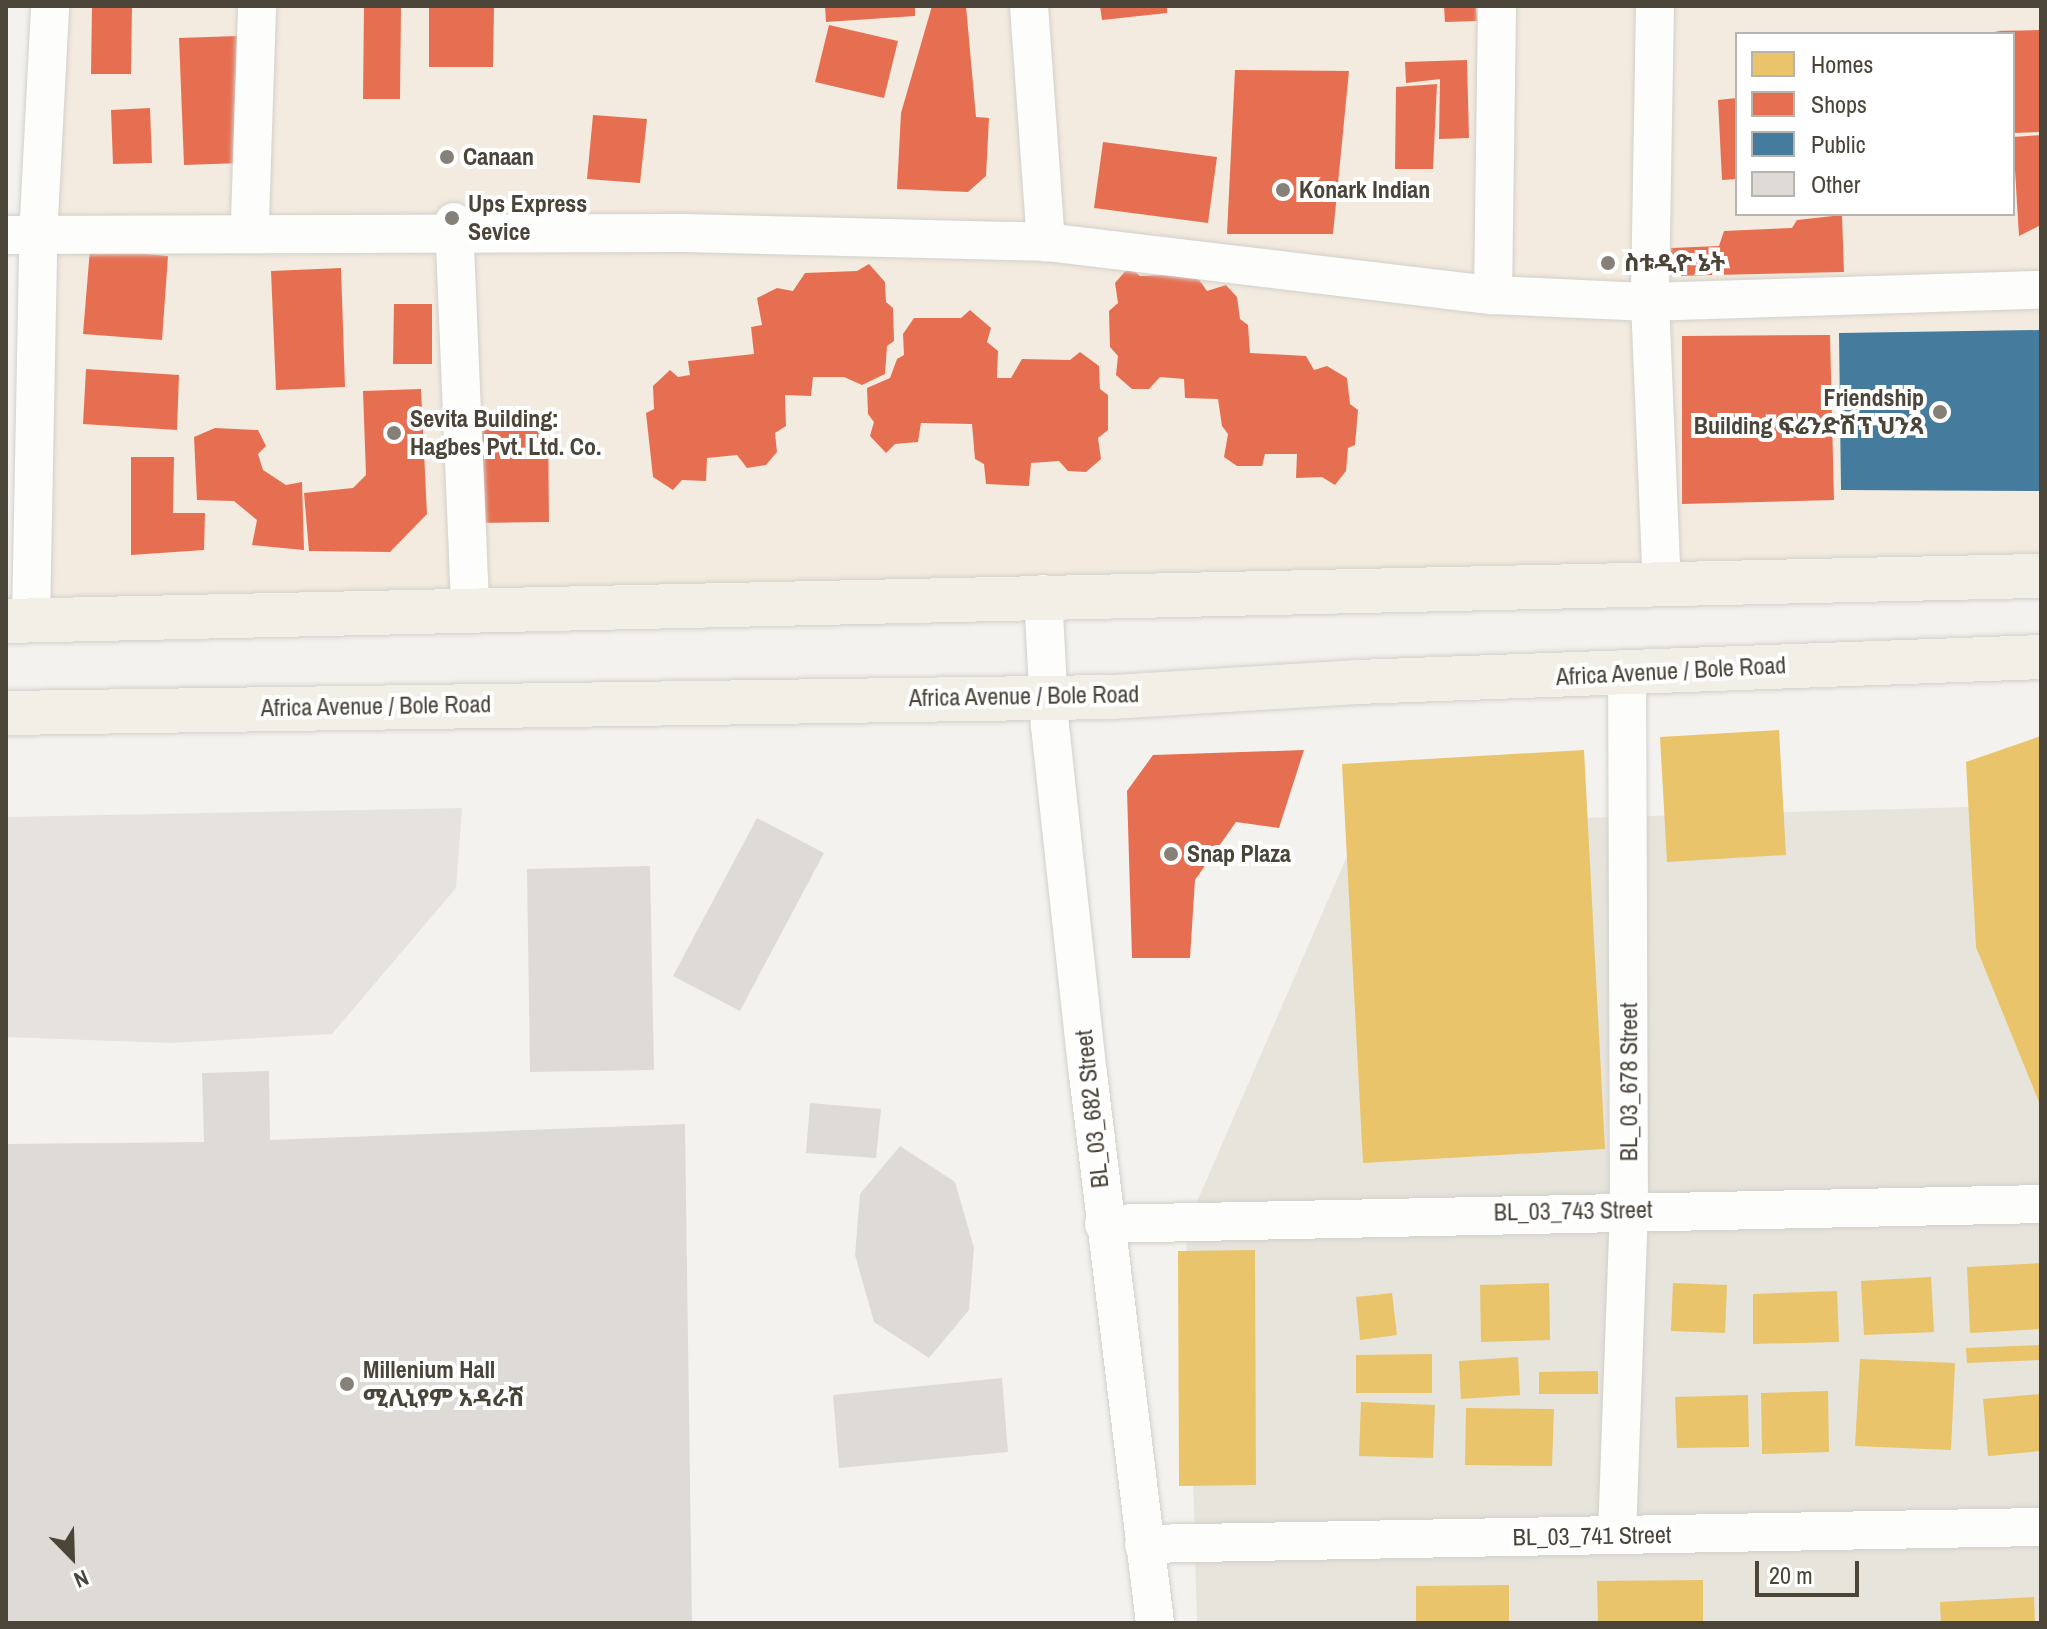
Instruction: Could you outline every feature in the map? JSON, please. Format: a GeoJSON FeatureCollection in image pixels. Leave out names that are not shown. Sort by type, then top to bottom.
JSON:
{"type":"FeatureCollection","features":[{"type":"Feature","properties":{"kind":"main road"},"geometry":{"type":"LineString","coordinates":[[19,620],[1043,594],[2041,576]]}},
{"type":"Feature","properties":{"kind":"main road","name":"Africa Avenue / Bole Road"},"geometry":{"type":"LineString","coordinates":[[6,713],[1048,698],[1357,682],[1627,676],[1856,661],[2041,657]]}},
{"type":"Feature","properties":{"kind":"street"},"geometry":{"type":"LineString","coordinates":[[19,620],[17,228],[50,6]]}},
{"type":"Feature","properties":{"kind":"street"},"geometry":{"type":"LineString","coordinates":[[250,220],[257,6]]}},
{"type":"Feature","properties":{"kind":"street"},"geometry":{"type":"LineString","coordinates":[[1029,6],[1046,242]]}},
{"type":"Feature","properties":{"kind":"street"},"geometry":{"type":"LineString","coordinates":[[1493,295],[1497,6]]}},
{"type":"Feature","properties":{"kind":"street"},"geometry":{"type":"LineString","coordinates":[[1655,6],[1650,302],[1662,584]]}},
{"type":"Feature","properties":{"kind":"street"},"geometry":{"type":"LineString","coordinates":[[17,228],[250,220],[454,222]]}},
{"type":"Feature","properties":{"kind":"street"},"geometry":{"type":"LineString","coordinates":[[17,228],[454,222]]}},
{"type":"Feature","properties":{"kind":"street"},"geometry":{"type":"LineString","coordinates":[[454,222],[470,609]]}},
{"type":"Feature","properties":{"kind":"street"},"geometry":{"type":"LineString","coordinates":[[17,228],[684,233],[1046,242],[1493,295],[1650,302],[2041,290]]}},
{"type":"Feature","properties":{"kind":"street","name":"BL_03_682 Street"},"geometry":{"type":"LineString","coordinates":[[1043,594],[1048,698],[1104,1224],[1155,1623]]}},
{"type":"Feature","properties":{"kind":"street","name":"BL_03_678 Street"},"geometry":{"type":"LineString","coordinates":[[1617,1535],[1629,1209],[1627,676]]}},
{"type":"Feature","properties":{"kind":"street","name":"BL_03_743 Street"},"geometry":{"type":"LineString","coordinates":[[1104,1224],[1629,1209],[2041,1204]]}},
{"type":"Feature","properties":{"kind":"street","name":"BL_03_741 Street"},"geometry":{"type":"LineString","coordinates":[[1144,1544],[2041,1527]]}},
{"type":"Feature","properties":{"kind":"shaded area"},"geometry":{"type":"Polygon","coordinates":[[[53,6],[2041,6],[2041,565],[51,613],[53,6]]]}},
{"type":"Feature","properties":{"kind":"shaded area"},"geometry":{"type":"Polygon","coordinates":[[[2041,805],[2041,1623],[1197,1623],[1186,1227],[1361,824],[2041,805]]]}},
{"type":"Feature","properties":{"kind":"shaded area"},"geometry":{"type":"Polygon","coordinates":[[[462,808],[456,888],[332,1034],[170,1043],[6,1037],[6,817],[462,808]]]}},
{"type":"Feature","properties":{"kind":"building: Homes"},"geometry":{"type":"Polygon","coordinates":[[[1779,730],[1786,855],[1667,862],[1660,737],[1779,730]]]}},
{"type":"Feature","properties":{"kind":"building: Homes"},"geometry":{"type":"Polygon","coordinates":[[[2041,736],[2041,1107],[1976,947],[1966,762],[2041,736]]]}},
{"type":"Feature","properties":{"kind":"building: Homes"},"geometry":{"type":"Polygon","coordinates":[[[1584,750],[1605,1149],[1363,1163],[1342,764],[1584,750]]]}},
{"type":"Feature","properties":{"kind":"building: Homes"},"geometry":{"type":"Polygon","coordinates":[[[1255,1250],[1256,1485],[1179,1486],[1178,1251],[1255,1250]]]}},
{"type":"Feature","properties":{"kind":"building: Homes"},"geometry":{"type":"Polygon","coordinates":[[[2041,1263],[2041,1329],[1970,1333],[1967,1267],[2041,1263]]]}},
{"type":"Feature","properties":{"kind":"building: Homes"},"geometry":{"type":"Polygon","coordinates":[[[1931,1277],[1934,1332],[1864,1335],[1861,1281],[1931,1277]]]}},
{"type":"Feature","properties":{"kind":"building: Homes"},"geometry":{"type":"Polygon","coordinates":[[[1549,1283],[1550,1340],[1481,1342],[1480,1285],[1549,1283]]]}},
{"type":"Feature","properties":{"kind":"building: Homes"},"geometry":{"type":"Polygon","coordinates":[[[1673,1283],[1727,1285],[1725,1333],[1671,1331],[1673,1283]]]}},
{"type":"Feature","properties":{"kind":"building: Homes"},"geometry":{"type":"Polygon","coordinates":[[[1837,1291],[1839,1342],[1753,1344],[1753,1294],[1837,1291]]]}},
{"type":"Feature","properties":{"kind":"building: Homes"},"geometry":{"type":"Polygon","coordinates":[[[1392,1293],[1397,1335],[1360,1340],[1356,1297],[1392,1293]]]}},
{"type":"Feature","properties":{"kind":"building: Homes"},"geometry":{"type":"Polygon","coordinates":[[[2041,1345],[2041,1360],[1967,1363],[1966,1348],[2041,1345]]]}},
{"type":"Feature","properties":{"kind":"building: Homes"},"geometry":{"type":"Polygon","coordinates":[[[1432,1354],[1432,1393],[1356,1393],[1356,1355],[1432,1354]]]}},
{"type":"Feature","properties":{"kind":"building: Homes"},"geometry":{"type":"Polygon","coordinates":[[[1518,1357],[1520,1395],[1461,1399],[1459,1361],[1518,1357]]]}},
{"type":"Feature","properties":{"kind":"building: Homes"},"geometry":{"type":"Polygon","coordinates":[[[1860,1359],[1955,1363],[1951,1450],[1855,1446],[1860,1359]]]}},
{"type":"Feature","properties":{"kind":"building: Homes"},"geometry":{"type":"Polygon","coordinates":[[[1598,1371],[1598,1394],[1539,1394],[1539,1372],[1598,1371]]]}},
{"type":"Feature","properties":{"kind":"building: Homes"},"geometry":{"type":"Polygon","coordinates":[[[1828,1391],[1829,1452],[1762,1454],[1761,1393],[1828,1391]]]}},
{"type":"Feature","properties":{"kind":"building: Homes"},"geometry":{"type":"Polygon","coordinates":[[[2041,1394],[2041,1451],[1988,1456],[1983,1399],[2041,1394]]]}},
{"type":"Feature","properties":{"kind":"building: Homes"},"geometry":{"type":"Polygon","coordinates":[[[1748,1395],[1749,1447],[1677,1448],[1675,1397],[1748,1395]]]}},
{"type":"Feature","properties":{"kind":"building: Homes"},"geometry":{"type":"Polygon","coordinates":[[[1361,1402],[1435,1405],[1433,1458],[1359,1456],[1361,1402]]]}},
{"type":"Feature","properties":{"kind":"building: Homes"},"geometry":{"type":"Polygon","coordinates":[[[1466,1408],[1554,1409],[1552,1466],[1465,1465],[1466,1408]]]}},
{"type":"Feature","properties":{"kind":"building: Homes"},"geometry":{"type":"Polygon","coordinates":[[[1703,1580],[1703,1623],[1598,1623],[1597,1581],[1703,1580]]]}},
{"type":"Feature","properties":{"kind":"building: Homes"},"geometry":{"type":"Polygon","coordinates":[[[1509,1585],[1509,1623],[1416,1623],[1416,1586],[1509,1585]]]}},
{"type":"Feature","properties":{"kind":"building: Homes"},"geometry":{"type":"Polygon","coordinates":[[[2034,1597],[2035,1623],[1941,1623],[1940,1602],[2034,1597]]]}},
{"type":"Feature","properties":{"kind":"building: Shops"},"geometry":{"type":"Polygon","coordinates":[[[92,6],[132,6],[131,74],[91,74],[92,6]]]}},
{"type":"Feature","properties":{"kind":"building: Shops"},"geometry":{"type":"Polygon","coordinates":[[[364,6],[401,6],[400,99],[363,99],[364,6]]]}},
{"type":"Feature","properties":{"kind":"building: Shops"},"geometry":{"type":"Polygon","coordinates":[[[429,6],[494,6],[493,67],[429,67],[429,6]]]}},
{"type":"Feature","properties":{"kind":"building: Shops"},"geometry":{"type":"Polygon","coordinates":[[[825,6],[915,6],[915,16],[826,22],[825,6]]]}},
{"type":"Feature","properties":{"kind":"building: Shops"},"geometry":{"type":"Polygon","coordinates":[[[932,6],[966,6],[976,117],[989,118],[986,176],[968,192],[897,189],[901,113],[932,6]]]}},
{"type":"Feature","properties":{"kind":"building: Shops"},"geometry":{"type":"Polygon","coordinates":[[[1100,6],[1167,6],[1167,13],[1102,20],[1100,6]]]}},
{"type":"Feature","properties":{"kind":"building: Shops"},"geometry":{"type":"Polygon","coordinates":[[[1444,6],[1476,6],[1477,21],[1445,22],[1444,6]]]}},
{"type":"Feature","properties":{"kind":"building: Shops"},"geometry":{"type":"Polygon","coordinates":[[[829,25],[898,41],[884,98],[815,82],[829,25]]]}},
{"type":"Feature","properties":{"kind":"building: Shops"},"geometry":{"type":"Polygon","coordinates":[[[2041,30],[2041,132],[2015,133],[2015,32],[1994,31],[2041,30]]]}},
{"type":"Feature","properties":{"kind":"building: Shops"},"geometry":{"type":"Polygon","coordinates":[[[238,36],[242,163],[184,165],[179,38],[238,36]]]}},
{"type":"Feature","properties":{"kind":"building: Shops"},"geometry":{"type":"Polygon","coordinates":[[[1467,60],[1469,138],[1439,139],[1440,79],[1406,83],[1405,62],[1467,60]]]}},
{"type":"Feature","properties":{"kind":"building: Shops","name":"Konark Indian"},"geometry":{"type":"Polygon","coordinates":[[[1235,70],[1349,71],[1333,234],[1227,234],[1235,70]]]}},
{"type":"Feature","properties":{"kind":"building: Shops"},"geometry":{"type":"Polygon","coordinates":[[[1437,84],[1433,169],[1395,169],[1396,87],[1437,84]]]}},
{"type":"Feature","properties":{"kind":"building: Shops"},"geometry":{"type":"Polygon","coordinates":[[[1735,98],[1735,179],[1722,180],[1718,100],[1735,98]]]}},
{"type":"Feature","properties":{"kind":"building: Shops"},"geometry":{"type":"Polygon","coordinates":[[[150,108],[152,163],[113,164],[111,110],[150,108]]]}},
{"type":"Feature","properties":{"kind":"building: Shops"},"geometry":{"type":"Polygon","coordinates":[[[593,115],[647,119],[640,183],[587,179],[593,115]]]}},
{"type":"Feature","properties":{"kind":"building: Shops"},"geometry":{"type":"Polygon","coordinates":[[[2041,135],[2041,225],[2019,236],[2015,170],[2015,137],[2041,135]]]}},
{"type":"Feature","properties":{"kind":"building: Shops"},"geometry":{"type":"Polygon","coordinates":[[[1103,142],[1217,157],[1208,223],[1094,208],[1103,142]]]}},
{"type":"Feature","properties":{"kind":"building: Shops"},"geometry":{"type":"Polygon","coordinates":[[[1842,216],[1844,272],[1671,276],[1671,248],[1719,246],[1724,231],[1792,228],[1797,220],[1842,216]]]}},
{"type":"Feature","properties":{"kind":"building: Shops"},"geometry":{"type":"Polygon","coordinates":[[[90,249],[168,256],[162,340],[83,334],[90,249]]]}},
{"type":"Feature","properties":{"kind":"building: Shops"},"geometry":{"type":"Polygon","coordinates":[[[869,264],[885,282],[886,302],[893,308],[894,341],[887,346],[885,374],[862,385],[844,377],[813,377],[811,396],[785,395],[786,426],[775,433],[777,452],[766,465],[747,468],[737,455],[707,458],[706,481],[682,480],[673,490],[653,477],[646,413],[654,409],[653,386],[670,370],[678,377],[690,375],[688,361],[754,354],[751,327],[762,325],[757,298],[777,288],[793,291],[805,273],[857,271],[869,264]]]}},
{"type":"Feature","properties":{"kind":"building: Shops"},"geometry":{"type":"Polygon","coordinates":[[[1129,267],[1140,276],[1195,274],[1207,291],[1226,285],[1237,297],[1240,319],[1248,325],[1250,353],[1306,356],[1314,370],[1327,366],[1347,378],[1350,404],[1358,410],[1355,445],[1348,448],[1346,471],[1335,485],[1322,477],[1296,478],[1297,454],[1265,454],[1262,466],[1237,466],[1224,457],[1228,434],[1222,426],[1218,399],[1185,398],[1184,379],[1160,377],[1149,389],[1132,389],[1116,375],[1118,356],[1110,347],[1109,311],[1118,303],[1115,283],[1129,267]]]}},
{"type":"Feature","properties":{"kind":"building: Shops"},"geometry":{"type":"Polygon","coordinates":[[[341,268],[345,387],[276,390],[271,271],[341,268]]]}},
{"type":"Feature","properties":{"kind":"building: Shops"},"geometry":{"type":"Polygon","coordinates":[[[394,304],[432,304],[432,364],[393,364],[394,304]]]}},
{"type":"Feature","properties":{"kind":"building: Shops"},"geometry":{"type":"Polygon","coordinates":[[[970,310],[991,328],[987,342],[998,351],[997,378],[1011,378],[1022,359],[1070,360],[1080,352],[1099,366],[1100,389],[1108,395],[1108,430],[1098,438],[1101,459],[1086,472],[1068,471],[1059,461],[1031,463],[1029,486],[986,484],[984,464],[975,459],[972,424],[921,423],[918,442],[895,444],[886,453],[870,436],[874,422],[868,414],[867,388],[890,378],[897,359],[904,355],[903,334],[914,318],[961,318],[970,310]]]}},
{"type":"Feature","properties":{"kind":"building: Shops"},"geometry":{"type":"Polygon","coordinates":[[[1830,335],[1834,500],[1682,504],[1682,336],[1830,335]]]}},
{"type":"Feature","properties":{"kind":"building: Shops"},"geometry":{"type":"Polygon","coordinates":[[[86,369],[179,375],[177,430],[83,424],[86,369]]]}},
{"type":"Feature","properties":{"kind":"building: Shops","name":"Sevita Building: Hagbes Pvt. Ltd. Co."},"geometry":{"type":"Polygon","coordinates":[[[421,389],[427,514],[390,552],[309,551],[304,493],[353,488],[366,475],[363,391],[421,389]]]}},
{"type":"Feature","properties":{"kind":"building: Shops"},"geometry":{"type":"Polygon","coordinates":[[[548,417],[549,522],[474,523],[473,418],[548,417]]]}},
{"type":"Feature","properties":{"kind":"building: Shops"},"geometry":{"type":"Polygon","coordinates":[[[215,428],[258,430],[266,446],[258,454],[263,470],[286,485],[302,482],[304,550],[252,545],[257,520],[234,501],[197,500],[194,437],[215,428]]]}},
{"type":"Feature","properties":{"kind":"building: Shops"},"geometry":{"type":"Polygon","coordinates":[[[131,457],[174,457],[173,513],[205,513],[204,550],[131,555],[131,457]]]}},
{"type":"Feature","properties":{"kind":"building: Shops","name":"Snap Plaza"},"geometry":{"type":"Polygon","coordinates":[[[1304,750],[1279,828],[1236,822],[1195,880],[1190,958],[1132,958],[1127,791],[1153,755],[1304,750]]]}},
{"type":"Feature","properties":{"kind":"building: Public","name":"Friendship Building ፍሬንድሽፕ ህንጻ"},"geometry":{"type":"Polygon","coordinates":[[[2041,330],[2041,491],[1841,490],[1839,333],[2041,330]]]}},
{"type":"Feature","properties":{"kind":"building: Other"},"geometry":{"type":"Polygon","coordinates":[[[757,818],[824,853],[740,1011],[673,976],[757,818]]]}},
{"type":"Feature","properties":{"kind":"building: Other"},"geometry":{"type":"Polygon","coordinates":[[[650,866],[654,1070],[530,1072],[527,869],[650,866]]]}},
{"type":"Feature","properties":{"kind":"building: Other","name":"Millenium Hall ሚሊኒየም አዳራሽ"},"geometry":{"type":"Polygon","coordinates":[[[269,1071],[270,1140],[685,1124],[692,1623],[6,1623],[6,1144],[204,1142],[202,1073],[269,1071]]]}},
{"type":"Feature","properties":{"kind":"building: Other"},"geometry":{"type":"Polygon","coordinates":[[[810,1103],[881,1109],[876,1158],[806,1153],[810,1103]]]}},
{"type":"Feature","properties":{"kind":"building: Other"},"geometry":{"type":"Polygon","coordinates":[[[900,1146],[955,1182],[974,1248],[969,1310],[929,1358],[874,1322],[855,1255],[860,1194],[900,1146]]]}},
{"type":"Feature","properties":{"kind":"building: Other"},"geometry":{"type":"Polygon","coordinates":[[[1002,1378],[1008,1452],[839,1468],[833,1395],[1002,1378]]]}},
{"type":"Feature","properties":{"kind":"place","name":"Canaan"},"geometry":{"type":"Point","coordinates":[447,157]}},
{"type":"Feature","properties":{"kind":"place","name":"Konark Indian"},"geometry":{"type":"Point","coordinates":[1283,190]}},
{"type":"Feature","properties":{"kind":"place","name":"Ups Express Sevice"},"geometry":{"type":"Point","coordinates":[452,218]}},
{"type":"Feature","properties":{"kind":"place","name":"ስቱዲዮ ኔት"},"geometry":{"type":"Point","coordinates":[1608,263]}},
{"type":"Feature","properties":{"kind":"place","name":"Friendship Building ፍሬንድሽፕ ህንጻ"},"geometry":{"type":"Point","coordinates":[1940,412]}},
{"type":"Feature","properties":{"kind":"place","name":"Sevita Building: Hagbes Pvt. Ltd. Co."},"geometry":{"type":"Point","coordinates":[394,433]}},
{"type":"Feature","properties":{"kind":"place","name":"Snap Plaza"},"geometry":{"type":"Point","coordinates":[1171,854]}},
{"type":"Feature","properties":{"kind":"place","name":"Millenium Hall ሚሊኒየም አዳራሽ"},"geometry":{"type":"Point","coordinates":[347,1384]}}]}
